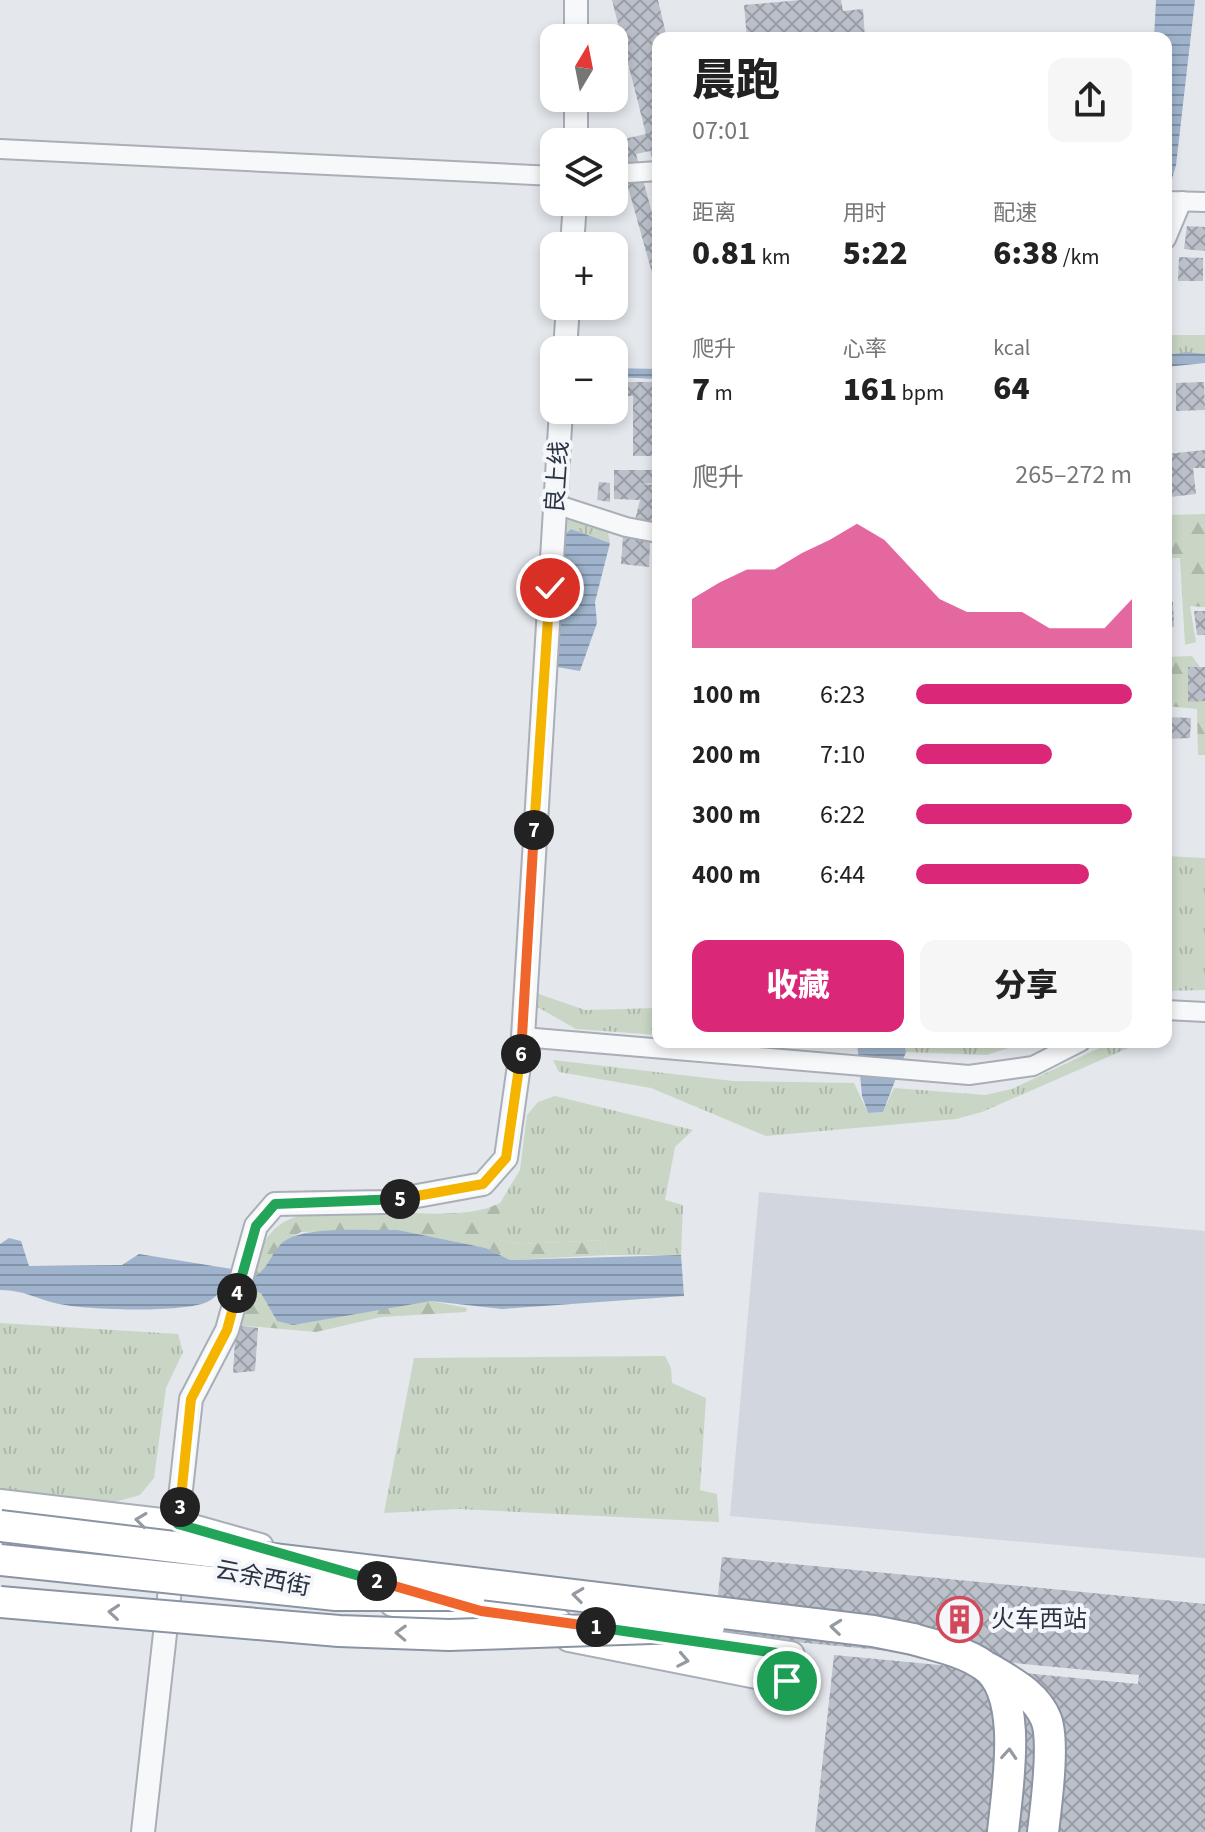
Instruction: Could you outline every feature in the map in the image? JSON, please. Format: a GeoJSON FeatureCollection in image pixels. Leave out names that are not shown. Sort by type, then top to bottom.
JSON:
{"type":"FeatureCollection","features":[{"type":"Feature","properties":{"kind":"highway"},"geometry":{"type":"LineString","coordinates":[[0,1526],[873,1631],[956,1651],[1026,1691],[1047,1719],[1048,1779],[1043,1832]]}},
{"type":"Feature","properties":{"kind":"highway"},"geometry":{"type":"LineString","coordinates":[[0,1560],[336,1595],[428,1597],[535,1590]]}},
{"type":"Feature","properties":{"kind":"highway"},"geometry":{"type":"LineString","coordinates":[[0,1578],[324,1610],[470,1611]]}},
{"type":"Feature","properties":{"kind":"highway"},"geometry":{"type":"LineString","coordinates":[[0,1602],[339,1631],[449,1635],[787,1621]]}},
{"type":"Feature","properties":{"kind":"highway"},"geometry":{"type":"LineString","coordinates":[[985,1665],[997,1678],[1009,1710],[1003,1832]]}},
{"type":"Feature","properties":{"kind":"main road","name":"云余西街"},"geometry":{"type":"LineString","coordinates":[[0,1503],[178,1524],[470,1611],[791,1655],[787,1681],[174,1561],[0,1543]]}},
{"type":"Feature","properties":{"kind":"street"},"geometry":{"type":"LineString","coordinates":[[576,0],[576,24]]}},
{"type":"Feature","properties":{"kind":"street"},"geometry":{"type":"LineString","coordinates":[[0,149],[540,175]]}},
{"type":"Feature","properties":{"kind":"street"},"geometry":{"type":"LineString","coordinates":[[628,173],[652,171]]}},
{"type":"Feature","properties":{"kind":"street"},"geometry":{"type":"LineString","coordinates":[[1172,201],[1205,202]]}},
{"type":"Feature","properties":{"kind":"street","name":"良上线"},"geometry":{"type":"LineString","coordinates":[[143,1832],[191,1399],[227,1330],[256,1226],[275,1204],[384,1202],[483,1184],[506,1158],[523,1037],[560,424]]}},
{"type":"Feature","properties":{"kind":"street"},"geometry":{"type":"LineString","coordinates":[[555,504],[626,527],[652,532]]}},
{"type":"Feature","properties":{"kind":"street"},"geometry":{"type":"LineString","coordinates":[[1172,1010],[1205,1012]]}},
{"type":"Feature","properties":{"kind":"street"},"geometry":{"type":"LineString","coordinates":[[523,1037],[652,1048]]}},
{"type":"Feature","properties":{"kind":"street"},"geometry":{"type":"LineString","coordinates":[[653,1048],[969,1075],[1033,1066],[1068,1048]]}},
{"type":"Feature","properties":{"kind":"shaded area"},"geometry":{"type":"Polygon","coordinates":[[[759,1192],[1205,1231],[1205,1558],[730,1516],[759,1192]]]}},
{"type":"Feature","properties":{"kind":"green space"},"geometry":{"type":"Polygon","coordinates":[[[1172,335],[1205,335],[1205,354],[1172,355],[1172,335]]]}},
{"type":"Feature","properties":{"kind":"green space"},"geometry":{"type":"Polygon","coordinates":[[[1205,514],[1205,607],[1190,606],[1196,642],[1185,645],[1180,558],[1172,558],[1172,515],[1205,514]]]}},
{"type":"Feature","properties":{"kind":"green space"},"geometry":{"type":"Polygon","coordinates":[[[569,519],[607,527],[610,543],[571,529],[565,534],[559,565],[561,521],[569,519]]]}},
{"type":"Feature","properties":{"kind":"green space"},"geometry":{"type":"Polygon","coordinates":[[[1192,656],[1205,674],[1205,755],[1198,755],[1197,709],[1172,707],[1172,657],[1192,656]]]}},
{"type":"Feature","properties":{"kind":"green space"},"geometry":{"type":"Polygon","coordinates":[[[1172,856],[1205,858],[1205,990],[1172,991],[1172,856]]]}},
{"type":"Feature","properties":{"kind":"green space"},"geometry":{"type":"Polygon","coordinates":[[[533,992],[585,1010],[652,1008],[652,1035],[576,1029],[534,1005],[533,992]]]}},
{"type":"Feature","properties":{"kind":"green space"},"geometry":{"type":"Polygon","coordinates":[[[905,1048],[1008,1048],[987,1055],[906,1052],[905,1048]]]}},
{"type":"Feature","properties":{"kind":"green space"},"geometry":{"type":"Polygon","coordinates":[[[1099,1048],[1128,1048],[982,1112],[956,1119],[766,1136],[651,1088],[559,1072],[553,1060],[733,1081],[854,1083],[868,1113],[883,1112],[894,1088],[985,1095],[1012,1089],[1099,1048]]]}},
{"type":"Feature","properties":{"kind":"green space"},"geometry":{"type":"Polygon","coordinates":[[[555,1096],[693,1130],[675,1147],[665,1200],[683,1205],[681,1255],[608,1255],[605,1240],[521,1244],[498,1240],[500,1203],[520,1170],[527,1115],[538,1102],[555,1096]]]}},
{"type":"Feature","properties":{"kind":"green space"},"geometry":{"type":"Polygon","coordinates":[[[500,1203],[499,1240],[521,1244],[605,1240],[608,1255],[510,1260],[486,1248],[398,1230],[301,1232],[281,1244],[273,1261],[260,1274],[246,1281],[267,1237],[291,1218],[347,1210],[445,1214],[475,1211],[500,1203]]]}},
{"type":"Feature","properties":{"kind":"green space"},"geometry":{"type":"Polygon","coordinates":[[[245,1289],[261,1292],[277,1321],[431,1301],[467,1308],[466,1312],[381,1317],[316,1332],[236,1325],[245,1289]]]}},
{"type":"Feature","properties":{"kind":"green space"},"geometry":{"type":"Polygon","coordinates":[[[0,1323],[178,1334],[183,1352],[166,1388],[154,1478],[140,1495],[115,1502],[0,1491],[0,1323]]]}},
{"type":"Feature","properties":{"kind":"green space"},"geometry":{"type":"Polygon","coordinates":[[[665,1356],[671,1368],[672,1383],[706,1398],[700,1490],[717,1494],[719,1522],[459,1509],[384,1513],[414,1358],[665,1356]]]}},
{"type":"Feature","properties":{"kind":"water"},"geometry":{"type":"Polygon","coordinates":[[[1156,0],[1195,0],[1172,179],[1172,32],[1154,32],[1156,0]]]}},
{"type":"Feature","properties":{"kind":"water"},"geometry":{"type":"Polygon","coordinates":[[[1172,354],[1205,354],[1205,363],[1172,366],[1172,354]]]}},
{"type":"Feature","properties":{"kind":"water"},"geometry":{"type":"Polygon","coordinates":[[[628,368],[652,369],[652,379],[628,378],[628,368]]]}},
{"type":"Feature","properties":{"kind":"water"},"geometry":{"type":"Polygon","coordinates":[[[571,529],[610,543],[595,602],[597,623],[580,671],[557,667],[553,660],[559,565],[565,534],[571,529]]]}},
{"type":"Feature","properties":{"kind":"water"},"geometry":{"type":"Polygon","coordinates":[[[858,1048],[905,1048],[883,1112],[868,1113],[862,1096],[858,1048]]]}},
{"type":"Feature","properties":{"kind":"water"},"geometry":{"type":"Polygon","coordinates":[[[398,1230],[486,1248],[510,1260],[681,1255],[684,1296],[502,1309],[431,1301],[293,1325],[277,1321],[261,1293],[245,1289],[246,1281],[263,1269],[289,1238],[318,1231],[398,1230]]]}},
{"type":"Feature","properties":{"kind":"water"},"geometry":{"type":"Polygon","coordinates":[[[9,1238],[21,1241],[29,1266],[122,1265],[139,1254],[232,1269],[226,1284],[216,1296],[195,1305],[138,1310],[65,1305],[0,1290],[0,1244],[9,1238]]]}},
{"type":"Feature","properties":{"kind":"building"},"geometry":{"type":"Polygon","coordinates":[[[612,0],[658,0],[666,32],[652,32],[652,158],[650,151],[636,154],[652,213],[652,273],[628,187],[628,138],[646,134],[628,63],[628,24],[618,24],[612,0]]]}},
{"type":"Feature","properties":{"kind":"building"},"geometry":{"type":"Polygon","coordinates":[[[841,0],[843,11],[863,9],[865,32],[746,32],[744,5],[841,0]]]}},
{"type":"Feature","properties":{"kind":"building"},"geometry":{"type":"Polygon","coordinates":[[[1187,226],[1205,227],[1205,251],[1184,249],[1187,226]]]}},
{"type":"Feature","properties":{"kind":"building"},"geometry":{"type":"Polygon","coordinates":[[[1179,257],[1203,258],[1203,281],[1178,281],[1179,257]]]}},
{"type":"Feature","properties":{"kind":"building"},"geometry":{"type":"Polygon","coordinates":[[[628,382],[652,382],[652,456],[633,456],[633,396],[628,396],[628,382]]]}},
{"type":"Feature","properties":{"kind":"building"},"geometry":{"type":"Polygon","coordinates":[[[1204,382],[1205,410],[1176,411],[1176,383],[1204,382]]]}},
{"type":"Feature","properties":{"kind":"building"},"geometry":{"type":"Polygon","coordinates":[[[1205,450],[1205,468],[1193,468],[1196,494],[1172,497],[1172,453],[1205,450]]]}},
{"type":"Feature","properties":{"kind":"building"},"geometry":{"type":"Polygon","coordinates":[[[614,470],[652,470],[652,483],[639,484],[652,485],[651,524],[635,520],[640,500],[614,499],[614,470]]]}},
{"type":"Feature","properties":{"kind":"building"},"geometry":{"type":"Polygon","coordinates":[[[599,482],[610,483],[610,502],[597,500],[599,482]]]}},
{"type":"Feature","properties":{"kind":"building"},"geometry":{"type":"Polygon","coordinates":[[[623,537],[650,539],[649,567],[621,564],[623,537]]]}},
{"type":"Feature","properties":{"kind":"building"},"geometry":{"type":"Polygon","coordinates":[[[1194,611],[1205,611],[1205,635],[1197,635],[1194,611]]]}},
{"type":"Feature","properties":{"kind":"building"},"geometry":{"type":"Polygon","coordinates":[[[1188,667],[1205,667],[1205,701],[1188,702],[1188,667]]]}},
{"type":"Feature","properties":{"kind":"building"},"geometry":{"type":"Polygon","coordinates":[[[1172,717],[1191,718],[1190,738],[1172,739],[1172,717]]]}},
{"type":"Feature","properties":{"kind":"building"},"geometry":{"type":"Polygon","coordinates":[[[236,1325],[258,1328],[255,1371],[233,1373],[236,1325]]]}},
{"type":"Feature","properties":{"kind":"building"},"geometry":{"type":"Polygon","coordinates":[[[722,1557],[1205,1604],[1205,1832],[815,1832],[834,1655],[1138,1684],[1139,1675],[714,1634],[722,1557]]]}},
{"type":"Feature","properties":{"kind":"place","name":"火车西站"},"geometry":{"type":"Point","coordinates":[960,1619]}},
{"type":"Feature","properties":{"kind":"route"},"geometry":{"type":"LineString","coordinates":[[550,588],[522,1004],[523,1037],[506,1158],[483,1184],[384,1202],[275,1204],[256,1226],[227,1330],[191,1399],[178,1524],[481,1611],[791,1655],[787,1681]]}}]}
